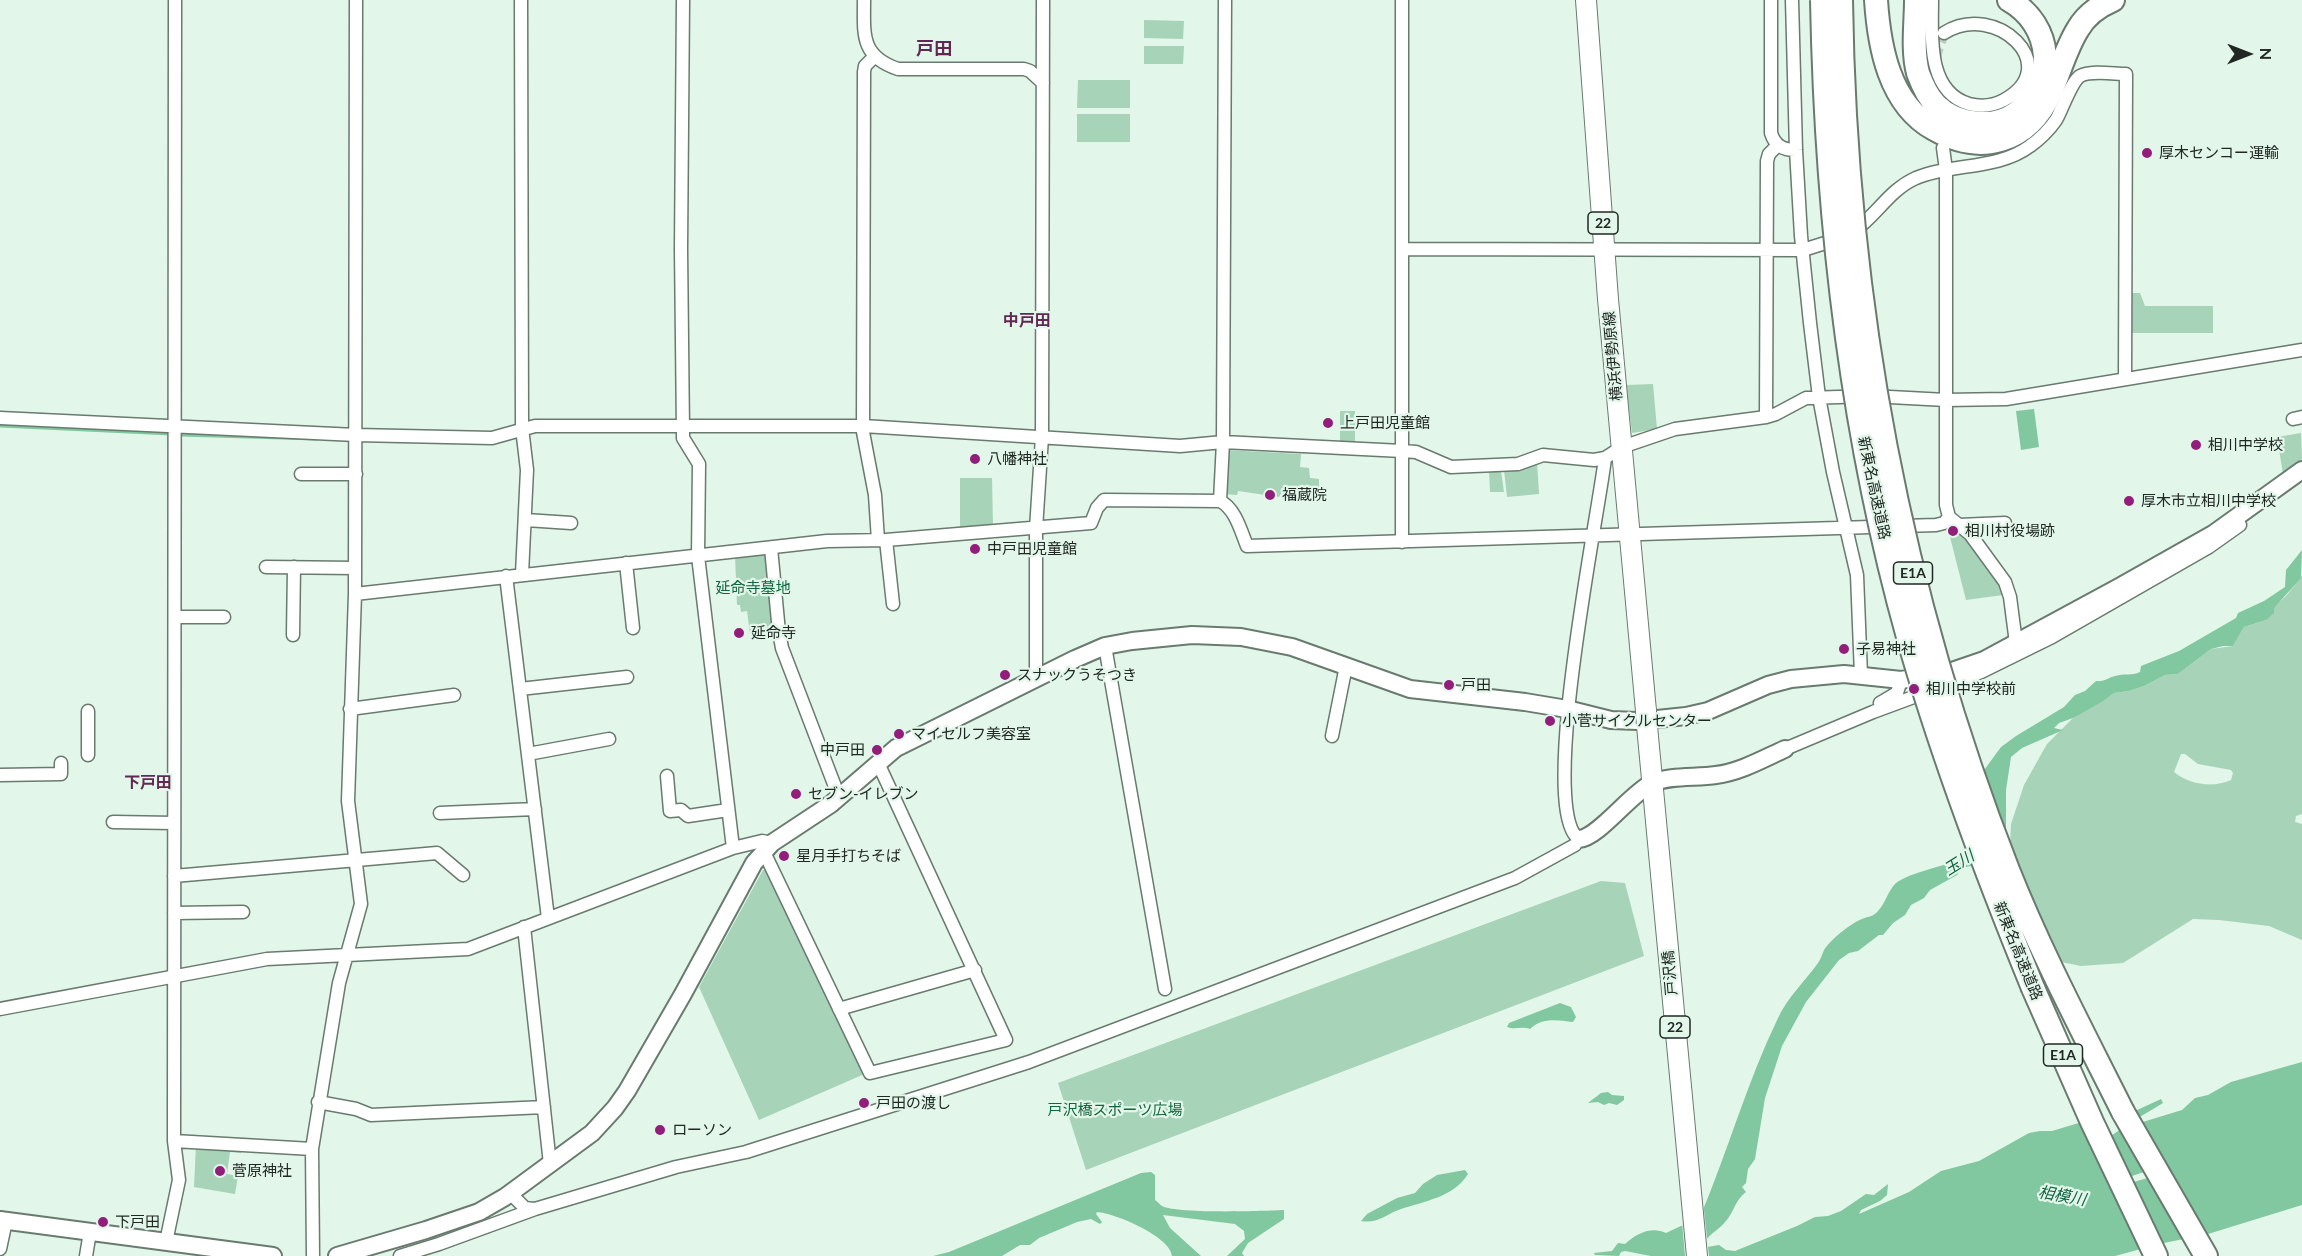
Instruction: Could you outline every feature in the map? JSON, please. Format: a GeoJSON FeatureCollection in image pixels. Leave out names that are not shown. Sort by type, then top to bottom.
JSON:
{"type":"FeatureCollection","features":[{"type":"Feature","properties":{"kind":"highway","name":"新東名高速道路"},"geometry":{"type":"LineString","coordinates":[[1822,0],[1827,142],[1838,271],[1859,416],[1889,558],[1931,712],[1979,854],[2033,988],[2092,1122],[2156,1256]]}},
{"type":"Feature","properties":{"kind":"highway","name":"新東名高速道路"},"geometry":{"type":"LineString","coordinates":[[1841,0],[1845,139],[1858,270],[1879,414],[1910,561],[1954,716],[2009,872],[2044,951],[2123,1112],[2206,1256]]}},
{"type":"Feature","properties":{"kind":"highway"},"geometry":{"type":"LineString","coordinates":[[1876,0],[1879,35],[1885,60],[1893,81],[1916,115],[1930,127],[1948,137],[1983,144],[2016,134],[2030,123],[2050,94],[2078,28],[2093,11],[2113,0]]}},
{"type":"Feature","properties":{"kind":"highway"},"geometry":{"type":"LineString","coordinates":[[1916,0],[1916,50],[1918,71],[1924,88],[1935,105],[1950,116],[1981,123],[1997,122],[2014,115],[2037,91],[2044,73],[2044,42],[2035,24],[2020,6],[2009,0]]}},
{"type":"Feature","properties":{"kind":"main road","name":"横浜伊勢原線"},"geometry":{"type":"LineString","coordinates":[[1586,0],[1605,249],[1653,790]]}},
{"type":"Feature","properties":{"kind":"main road","name":"戸沢橋"},"geometry":{"type":"LineString","coordinates":[[1653,790],[1697,1256]]}},
{"type":"Feature","properties":{"kind":"street"},"geometry":{"type":"LineString","coordinates":[[166,1242],[178,1180],[174,1141],[175,0]]}},
{"type":"Feature","properties":{"kind":"street"},"geometry":{"type":"LineString","coordinates":[[313,1256],[312,1149],[318,1102],[339,983],[361,904],[348,801],[355,594],[356,0]]}},
{"type":"Feature","properties":{"kind":"street"},"geometry":{"type":"LineString","coordinates":[[520,0],[522,428],[528,470],[522,574]]}},
{"type":"Feature","properties":{"kind":"street"},"geometry":{"type":"LineString","coordinates":[[683,0],[682,426],[683,438],[699,464],[698,556],[733,848]]}},
{"type":"Feature","properties":{"kind":"street"},"geometry":{"type":"LineString","coordinates":[[864,0],[865,40],[874,57],[881,62],[898,69],[1024,69],[1030,71],[1043,83]]}},
{"type":"Feature","properties":{"kind":"street"},"geometry":{"type":"LineString","coordinates":[[1036,678],[1036,529],[1042,437],[1043,0]]}},
{"type":"Feature","properties":{"kind":"street"},"geometry":{"type":"LineString","coordinates":[[1220,501],[1223,442],[1225,0]]}},
{"type":"Feature","properties":{"kind":"street"},"geometry":{"type":"LineString","coordinates":[[1401,542],[1402,0]]}},
{"type":"Feature","properties":{"kind":"street"},"geometry":{"type":"LineString","coordinates":[[1771,0],[1771,133],[1778,146],[1796,150]]}},
{"type":"Feature","properties":{"kind":"street"},"geometry":{"type":"LineString","coordinates":[[1792,0],[1796,150],[1803,250],[1820,397],[1833,472],[1857,575],[1861,675]]}},
{"type":"Feature","properties":{"kind":"street"},"geometry":{"type":"LineString","coordinates":[[1932,0],[1934,56],[1940,78],[1948,90],[1966,103],[1985,106],[2008,98],[2019,86],[2026,70],[2027,54],[2022,37],[2010,23],[1994,15],[1976,14],[1959,19],[1944,33]]}},
{"type":"Feature","properties":{"kind":"street"},"geometry":{"type":"LineString","coordinates":[[874,57],[865,66],[864,72],[863,426],[893,604]]}},
{"type":"Feature","properties":{"kind":"street"},"geometry":{"type":"LineString","coordinates":[[1402,249],[1803,250],[1843,238],[1862,225],[1901,186],[1919,177],[1999,160],[2029,147],[2043,136],[2056,120],[2075,81],[2080,76],[2126,74],[2126,380]]}},
{"type":"Feature","properties":{"kind":"street"},"geometry":{"type":"LineString","coordinates":[[1766,417],[1767,161],[1769,154],[1778,146]]}},
{"type":"Feature","properties":{"kind":"street"},"geometry":{"type":"LineString","coordinates":[[1943,147],[1946,170],[1946,505],[1949,517],[1970,534],[2006,582],[2016,643]]}},
{"type":"Feature","properties":{"kind":"street"},"geometry":{"type":"LineString","coordinates":[[0,418],[356,435],[492,438],[535,426],[863,426],[1180,446],[1223,442],[1402,450],[1416,452],[1451,467],[1518,464],[1543,455],[1586,460],[1605,458],[1622,447],[1675,429],[1766,417],[1806,398],[2006,399],[2302,350]]}},
{"type":"Feature","properties":{"kind":"street"},"geometry":{"type":"LineString","coordinates":[[1577,842],[1571,830],[1566,799],[1564,747],[1567,709],[1605,458]]}},
{"type":"Feature","properties":{"kind":"street"},"geometry":{"type":"LineString","coordinates":[[301,474],[320,469],[356,474]]}},
{"type":"Feature","properties":{"kind":"street"},"geometry":{"type":"LineString","coordinates":[[337,1256],[479,1212],[510,1193],[592,1133],[627,1092],[754,863],[768,848],[839,797],[896,748],[1105,646],[1192,635],[1241,636],[1292,647],[1410,689],[1525,702],[1624,721],[1672,718],[1708,711],[1778,681],[1831,674],[1901,680],[1949,672],[1984,660],[2213,534],[2302,470]]}},
{"type":"Feature","properties":{"kind":"street"},"geometry":{"type":"LineString","coordinates":[[400,1256],[535,1209],[654,1173],[746,1152],[1038,1059],[1515,878],[1595,832],[1632,796],[1742,769],[1873,712],[1981,672],[2052,637],[2209,547],[2302,476]]}},
{"type":"Feature","properties":{"kind":"street"},"geometry":{"type":"LineString","coordinates":[[355,594],[827,541],[882,540],[1091,523],[1097,508],[1104,500],[1220,501],[1236,519],[1247,546],[1936,525],[1944,523],[1949,517]]}},
{"type":"Feature","properties":{"kind":"street"},"geometry":{"type":"LineString","coordinates":[[526,520],[571,523]]}},
{"type":"Feature","properties":{"kind":"street"},"geometry":{"type":"LineString","coordinates":[[1959,525],[2005,523]]}},
{"type":"Feature","properties":{"kind":"street"},"geometry":{"type":"LineString","coordinates":[[771,548],[782,648],[839,797]]}},
{"type":"Feature","properties":{"kind":"street"},"geometry":{"type":"LineString","coordinates":[[626,563],[636,622]]}},
{"type":"Feature","properties":{"kind":"street"},"geometry":{"type":"LineString","coordinates":[[266,567],[355,568]]}},
{"type":"Feature","properties":{"kind":"street"},"geometry":{"type":"LineString","coordinates":[[294,567],[297,629]]}},
{"type":"Feature","properties":{"kind":"street"},"geometry":{"type":"LineString","coordinates":[[506,576],[548,918]]}},
{"type":"Feature","properties":{"kind":"street"},"geometry":{"type":"LineString","coordinates":[[175,618],[217,615]]}},
{"type":"Feature","properties":{"kind":"street"},"geometry":{"type":"LineString","coordinates":[[1105,646],[1165,989]]}},
{"type":"Feature","properties":{"kind":"street"},"geometry":{"type":"LineString","coordinates":[[1332,736],[1332,720],[1346,666]]}},
{"type":"Feature","properties":{"kind":"street"},"geometry":{"type":"LineString","coordinates":[[520,689],[619,674]]}},
{"type":"Feature","properties":{"kind":"street"},"geometry":{"type":"LineString","coordinates":[[1785,749],[1815,732],[1892,698],[1897,693],[1901,680]]}},
{"type":"Feature","properties":{"kind":"street"},"geometry":{"type":"LineString","coordinates":[[350,709],[454,695]]}},
{"type":"Feature","properties":{"kind":"street"},"geometry":{"type":"LineString","coordinates":[[88,711],[88,755]]}},
{"type":"Feature","properties":{"kind":"street"},"geometry":{"type":"LineString","coordinates":[[528,754],[609,739]]}},
{"type":"Feature","properties":{"kind":"street"},"geometry":{"type":"LineString","coordinates":[[0,1009],[267,959],[468,950],[733,848],[762,841],[768,848],[839,1009],[870,1073],[1006,1040],[878,763]]}},
{"type":"Feature","properties":{"kind":"street"},"geometry":{"type":"LineString","coordinates":[[0,775],[61,774]]}},
{"type":"Feature","properties":{"kind":"street"},"geometry":{"type":"LineString","coordinates":[[667,776],[666,812],[681,810],[688,816],[728,810]]}},
{"type":"Feature","properties":{"kind":"street"},"geometry":{"type":"LineString","coordinates":[[440,813],[535,809]]}},
{"type":"Feature","properties":{"kind":"street"},"geometry":{"type":"LineString","coordinates":[[120,819],[174,823]]}},
{"type":"Feature","properties":{"kind":"street"},"geometry":{"type":"LineString","coordinates":[[174,876],[436,853],[464,875]]}},
{"type":"Feature","properties":{"kind":"street"},"geometry":{"type":"LineString","coordinates":[[174,913],[236,916]]}},
{"type":"Feature","properties":{"kind":"street"},"geometry":{"type":"LineString","coordinates":[[524,927],[550,1164]]}},
{"type":"Feature","properties":{"kind":"street"},"geometry":{"type":"LineString","coordinates":[[839,1009],[975,970]]}},
{"type":"Feature","properties":{"kind":"street"},"geometry":{"type":"LineString","coordinates":[[318,1102],[371,1114],[544,1107]]}},
{"type":"Feature","properties":{"kind":"street"},"geometry":{"type":"LineString","coordinates":[[174,1141],[312,1149]]}},
{"type":"Feature","properties":{"kind":"street"},"geometry":{"type":"LineString","coordinates":[[510,1193],[525,1208],[535,1209]]}},
{"type":"Feature","properties":{"kind":"street"},"geometry":{"type":"LineString","coordinates":[[0,1249],[3,1221],[273,1256]]}},
{"type":"Feature","properties":{"kind":"street"},"geometry":{"type":"LineString","coordinates":[[86,1256],[90,1232]]}},
{"type":"Feature","properties":{"kind":"green space"},"geometry":{"type":"Polygon","coordinates":[[[1144,20],[1184,21],[1183,39],[1144,38],[1144,20]]]}},
{"type":"Feature","properties":{"kind":"green space"},"geometry":{"type":"Polygon","coordinates":[[[1144,46],[1184,46],[1183,64],[1144,64],[1144,46]]]}},
{"type":"Feature","properties":{"kind":"green space"},"geometry":{"type":"Polygon","coordinates":[[[1078,80],[1130,80],[1130,108],[1077,108],[1078,80]]]}},
{"type":"Feature","properties":{"kind":"green space"},"geometry":{"type":"Polygon","coordinates":[[[1077,114],[1130,114],[1130,142],[1077,142],[1077,114]]]}},
{"type":"Feature","properties":{"kind":"green space"},"geometry":{"type":"Polygon","coordinates":[[[2131,293],[2140,293],[2145,306],[2213,306],[2213,333],[2131,333],[2131,293]]]}},
{"type":"Feature","properties":{"kind":"green space"},"geometry":{"type":"Polygon","coordinates":[[[1653,384],[1657,429],[1632,433],[1626,385],[1653,384]]]}},
{"type":"Feature","properties":{"kind":"green space"},"geometry":{"type":"Polygon","coordinates":[[[1340,411],[1355,411],[1355,444],[1340,444],[1340,411]]]}},
{"type":"Feature","properties":{"kind":"green space"},"geometry":{"type":"Polygon","coordinates":[[[2301,433],[2302,459],[2283,474],[2277,437],[2301,433]]]}},
{"type":"Feature","properties":{"kind":"green space"},"geometry":{"type":"Polygon","coordinates":[[[1226,450],[1301,454],[1300,467],[1309,468],[1310,478],[1319,479],[1319,493],[1282,492],[1279,497],[1238,491],[1237,495],[1223,494],[1226,450]]]}},
{"type":"Feature","properties":{"kind":"green space"},"geometry":{"type":"Polygon","coordinates":[[[1537,462],[1539,494],[1507,497],[1504,470],[1521,469],[1537,462]]]}},
{"type":"Feature","properties":{"kind":"green space"},"geometry":{"type":"Polygon","coordinates":[[[1489,471],[1501,471],[1504,492],[1490,492],[1489,471]]]}},
{"type":"Feature","properties":{"kind":"green space"},"geometry":{"type":"Polygon","coordinates":[[[960,478],[992,478],[993,528],[960,531],[960,478]]]}},
{"type":"Feature","properties":{"kind":"green space"},"geometry":{"type":"Polygon","coordinates":[[[1958,532],[1964,535],[2001,587],[2003,595],[1966,600],[1949,533],[1958,532]]]}},
{"type":"Feature","properties":{"kind":"green space","name":"延命寺墓地"},"geometry":{"type":"Polygon","coordinates":[[[766,553],[774,632],[750,634],[747,611],[741,612],[740,605],[737,605],[735,556],[766,553]]]}},
{"type":"Feature","properties":{"kind":"green space"},"geometry":{"type":"Polygon","coordinates":[[[2302,576],[2302,814],[2296,816],[2295,822],[2302,824],[2302,940],[2269,926],[2193,919],[2123,963],[2081,966],[2056,961],[2010,845],[2011,824],[2024,785],[2047,744],[2073,718],[2114,693],[2144,686],[2165,675],[2178,674],[2211,649],[2233,646],[2244,627],[2266,620],[2273,608],[2302,576]],[[2181,754],[2174,772],[2187,780],[2202,784],[2217,784],[2231,780],[2233,773],[2231,770],[2198,764],[2185,754],[2181,754]]]}},
{"type":"Feature","properties":{"kind":"green space"},"geometry":{"type":"Polygon","coordinates":[[[769,869],[869,1072],[759,1120],[699,987],[763,870],[769,869]]]}},
{"type":"Feature","properties":{"kind":"green space","name":"戸沢橋スポーツ広場"},"geometry":{"type":"Polygon","coordinates":[[[1601,881],[1625,883],[1644,956],[1086,1170],[1058,1083],[1601,881]]]}},
{"type":"Feature","properties":{"kind":"green space"},"geometry":{"type":"Polygon","coordinates":[[[196,1145],[242,1148],[241,1153],[230,1152],[227,1174],[238,1176],[235,1194],[194,1187],[196,1145]]]}},
{"type":"Feature","properties":{"kind":"water"},"geometry":{"type":"Polygon","coordinates":[[[2034,409],[2039,447],[2021,450],[2016,411],[2034,409]]]}},
{"type":"Feature","properties":{"kind":"water"},"geometry":{"type":"Polygon","coordinates":[[[2302,550],[2301,578],[2266,620],[2244,627],[2233,646],[2211,649],[2178,674],[2165,675],[2144,686],[2114,693],[2054,728],[2063,730],[2022,748],[2011,757],[2006,790],[2006,843],[1975,865],[1962,868],[1957,875],[1930,890],[1924,898],[1911,905],[1905,915],[1893,923],[1883,935],[1879,935],[1858,951],[1849,953],[1839,960],[1806,1002],[1782,1046],[1765,1098],[1755,1159],[1748,1169],[1746,1183],[1742,1187],[1746,1192],[1726,1221],[1705,1242],[1707,1247],[1719,1245],[1726,1250],[1735,1251],[1815,1217],[1828,1216],[1841,1211],[1866,1194],[1874,1195],[1888,1184],[1887,1195],[1861,1210],[1859,1214],[1909,1192],[1941,1171],[1979,1161],[2029,1133],[2052,1131],[2082,1122],[2090,1141],[2089,1147],[2095,1147],[2121,1129],[2135,1111],[2161,1099],[2163,1103],[2133,1121],[2133,1125],[2182,1110],[2195,1098],[2208,1095],[2231,1082],[2302,1062],[2302,1205],[2208,1234],[2115,1256],[1651,1256],[1625,1251],[1619,1256],[1595,1255],[1594,1253],[1612,1251],[1618,1243],[1625,1244],[1644,1232],[1655,1230],[1666,1233],[1700,1217],[1767,1042],[1787,1003],[1818,963],[1831,941],[1852,924],[1876,913],[1895,884],[1910,876],[1971,855],[1982,773],[2001,747],[2064,707],[2075,695],[2085,691],[2096,681],[2140,672],[2141,666],[2179,651],[2236,618],[2238,613],[2264,601],[2285,587],[2286,570],[2302,550]],[[2147,1171],[2108,1186],[2113,1188],[2151,1177],[2147,1171]]]}},
{"type":"Feature","properties":{"kind":"water"},"geometry":{"type":"Polygon","coordinates":[[[1560,1003],[1571,1007],[1576,1017],[1573,1022],[1545,1021],[1530,1029],[1507,1027],[1509,1023],[1560,1003]]]}},
{"type":"Feature","properties":{"kind":"water"},"geometry":{"type":"Polygon","coordinates":[[[1608,1092],[1612,1095],[1624,1096],[1624,1100],[1617,1105],[1588,1103],[1601,1093],[1608,1092]]]}},
{"type":"Feature","properties":{"kind":"water"},"geometry":{"type":"Polygon","coordinates":[[[1465,1170],[1468,1174],[1462,1182],[1447,1193],[1377,1220],[1361,1221],[1367,1214],[1397,1198],[1415,1193],[1423,1184],[1437,1175],[1465,1170]]]}},
{"type":"Feature","properties":{"kind":"water"},"geometry":{"type":"Polygon","coordinates":[[[1151,1172],[1155,1175],[1155,1200],[1162,1206],[1171,1209],[1202,1211],[1284,1210],[1284,1219],[1248,1243],[1242,1253],[1244,1256],[1227,1256],[1245,1239],[1244,1231],[1235,1224],[1163,1215],[1170,1228],[1201,1256],[1172,1256],[1169,1249],[1153,1234],[1128,1221],[1097,1212],[1102,1222],[1100,1224],[1091,1219],[1077,1222],[1039,1238],[1030,1245],[1020,1245],[1002,1256],[933,1256],[949,1252],[1141,1173],[1151,1172]]]}},
{"type":"Feature","properties":{"kind":"pier"},"geometry":{"type":"Polygon","coordinates":[[[1703,1201],[1709,1256],[1685,1256],[1682,1222],[1698,1214],[1703,1201]]]}},
{"type":"Feature","properties":{"kind":"waterway"},"geometry":{"type":"LineString","coordinates":[[1,426],[171,434]]}},
{"type":"Feature","properties":{"kind":"waterway"},"geometry":{"type":"LineString","coordinates":[[180,435],[317,439]]}},
{"type":"Feature","properties":{"kind":"tunnel"},"geometry":{"type":"LineString","coordinates":[[1935,95],[1934,63],[1944,33]]}},
{"type":"Feature","properties":{"kind":"place","name":"厚木センコー運輸"},"geometry":{"type":"Point","coordinates":[2147,153]}},
{"type":"Feature","properties":{"kind":"place","name":"上戸田児童館"},"geometry":{"type":"Point","coordinates":[1328,423]}},
{"type":"Feature","properties":{"kind":"place","name":"相川中学校"},"geometry":{"type":"Point","coordinates":[2196,445]}},
{"type":"Feature","properties":{"kind":"place","name":"八幡神社"},"geometry":{"type":"Point","coordinates":[975,459]}},
{"type":"Feature","properties":{"kind":"place","name":"福蔵院"},"geometry":{"type":"Point","coordinates":[1270,495]}},
{"type":"Feature","properties":{"kind":"place","name":"厚木市立相川中学校"},"geometry":{"type":"Point","coordinates":[2129,501]}},
{"type":"Feature","properties":{"kind":"place","name":"相川村役場跡"},"geometry":{"type":"Point","coordinates":[1953,531]}},
{"type":"Feature","properties":{"kind":"place","name":"中戸田児童館"},"geometry":{"type":"Point","coordinates":[975,549]}},
{"type":"Feature","properties":{"kind":"place","name":"延命寺"},"geometry":{"type":"Point","coordinates":[739,633]}},
{"type":"Feature","properties":{"kind":"place","name":"子易神社"},"geometry":{"type":"Point","coordinates":[1844,649]}},
{"type":"Feature","properties":{"kind":"place","name":"スナックうそつき"},"geometry":{"type":"Point","coordinates":[1005,675]}},
{"type":"Feature","properties":{"kind":"place","name":"戸田"},"geometry":{"type":"Point","coordinates":[1449,685]}},
{"type":"Feature","properties":{"kind":"place","name":"相川中学校前"},"geometry":{"type":"Point","coordinates":[1914,689]}},
{"type":"Feature","properties":{"kind":"place","name":"小菅サイクルセンター"},"geometry":{"type":"Point","coordinates":[1550,721]}},
{"type":"Feature","properties":{"kind":"place","name":"マイセルフ美容室"},"geometry":{"type":"Point","coordinates":[899,734]}},
{"type":"Feature","properties":{"kind":"place","name":"中戸田"},"geometry":{"type":"Point","coordinates":[877,750]}},
{"type":"Feature","properties":{"kind":"place","name":"セブン-イレブン"},"geometry":{"type":"Point","coordinates":[796,794]}},
{"type":"Feature","properties":{"kind":"place","name":"星月手打ちそば"},"geometry":{"type":"Point","coordinates":[784,856]}},
{"type":"Feature","properties":{"kind":"place","name":"戸田の渡し"},"geometry":{"type":"Point","coordinates":[864,1103]}},
{"type":"Feature","properties":{"kind":"place","name":"ローソン"},"geometry":{"type":"Point","coordinates":[660,1130]}},
{"type":"Feature","properties":{"kind":"place","name":"菅原神社"},"geometry":{"type":"Point","coordinates":[220,1171]}},
{"type":"Feature","properties":{"kind":"place","name":"下戸田"},"geometry":{"type":"Point","coordinates":[103,1222]}},
{"type":"Feature","properties":{"kind":"district","name":"戸田"},"geometry":{"type":"Point","coordinates":[934,49]}},
{"type":"Feature","properties":{"kind":"district","name":"中戸田"},"geometry":{"type":"Point","coordinates":[1027,321]}},
{"type":"Feature","properties":{"kind":"district","name":"下戸田"},"geometry":{"type":"Point","coordinates":[148,783]}},
{"type":"Feature","properties":{"kind":"water label","name":"玉川"},"geometry":{"type":"Point","coordinates":[1959,863]}},
{"type":"Feature","properties":{"kind":"water label","name":"相模川"},"geometry":{"type":"Point","coordinates":[2062,1196]}}]}
